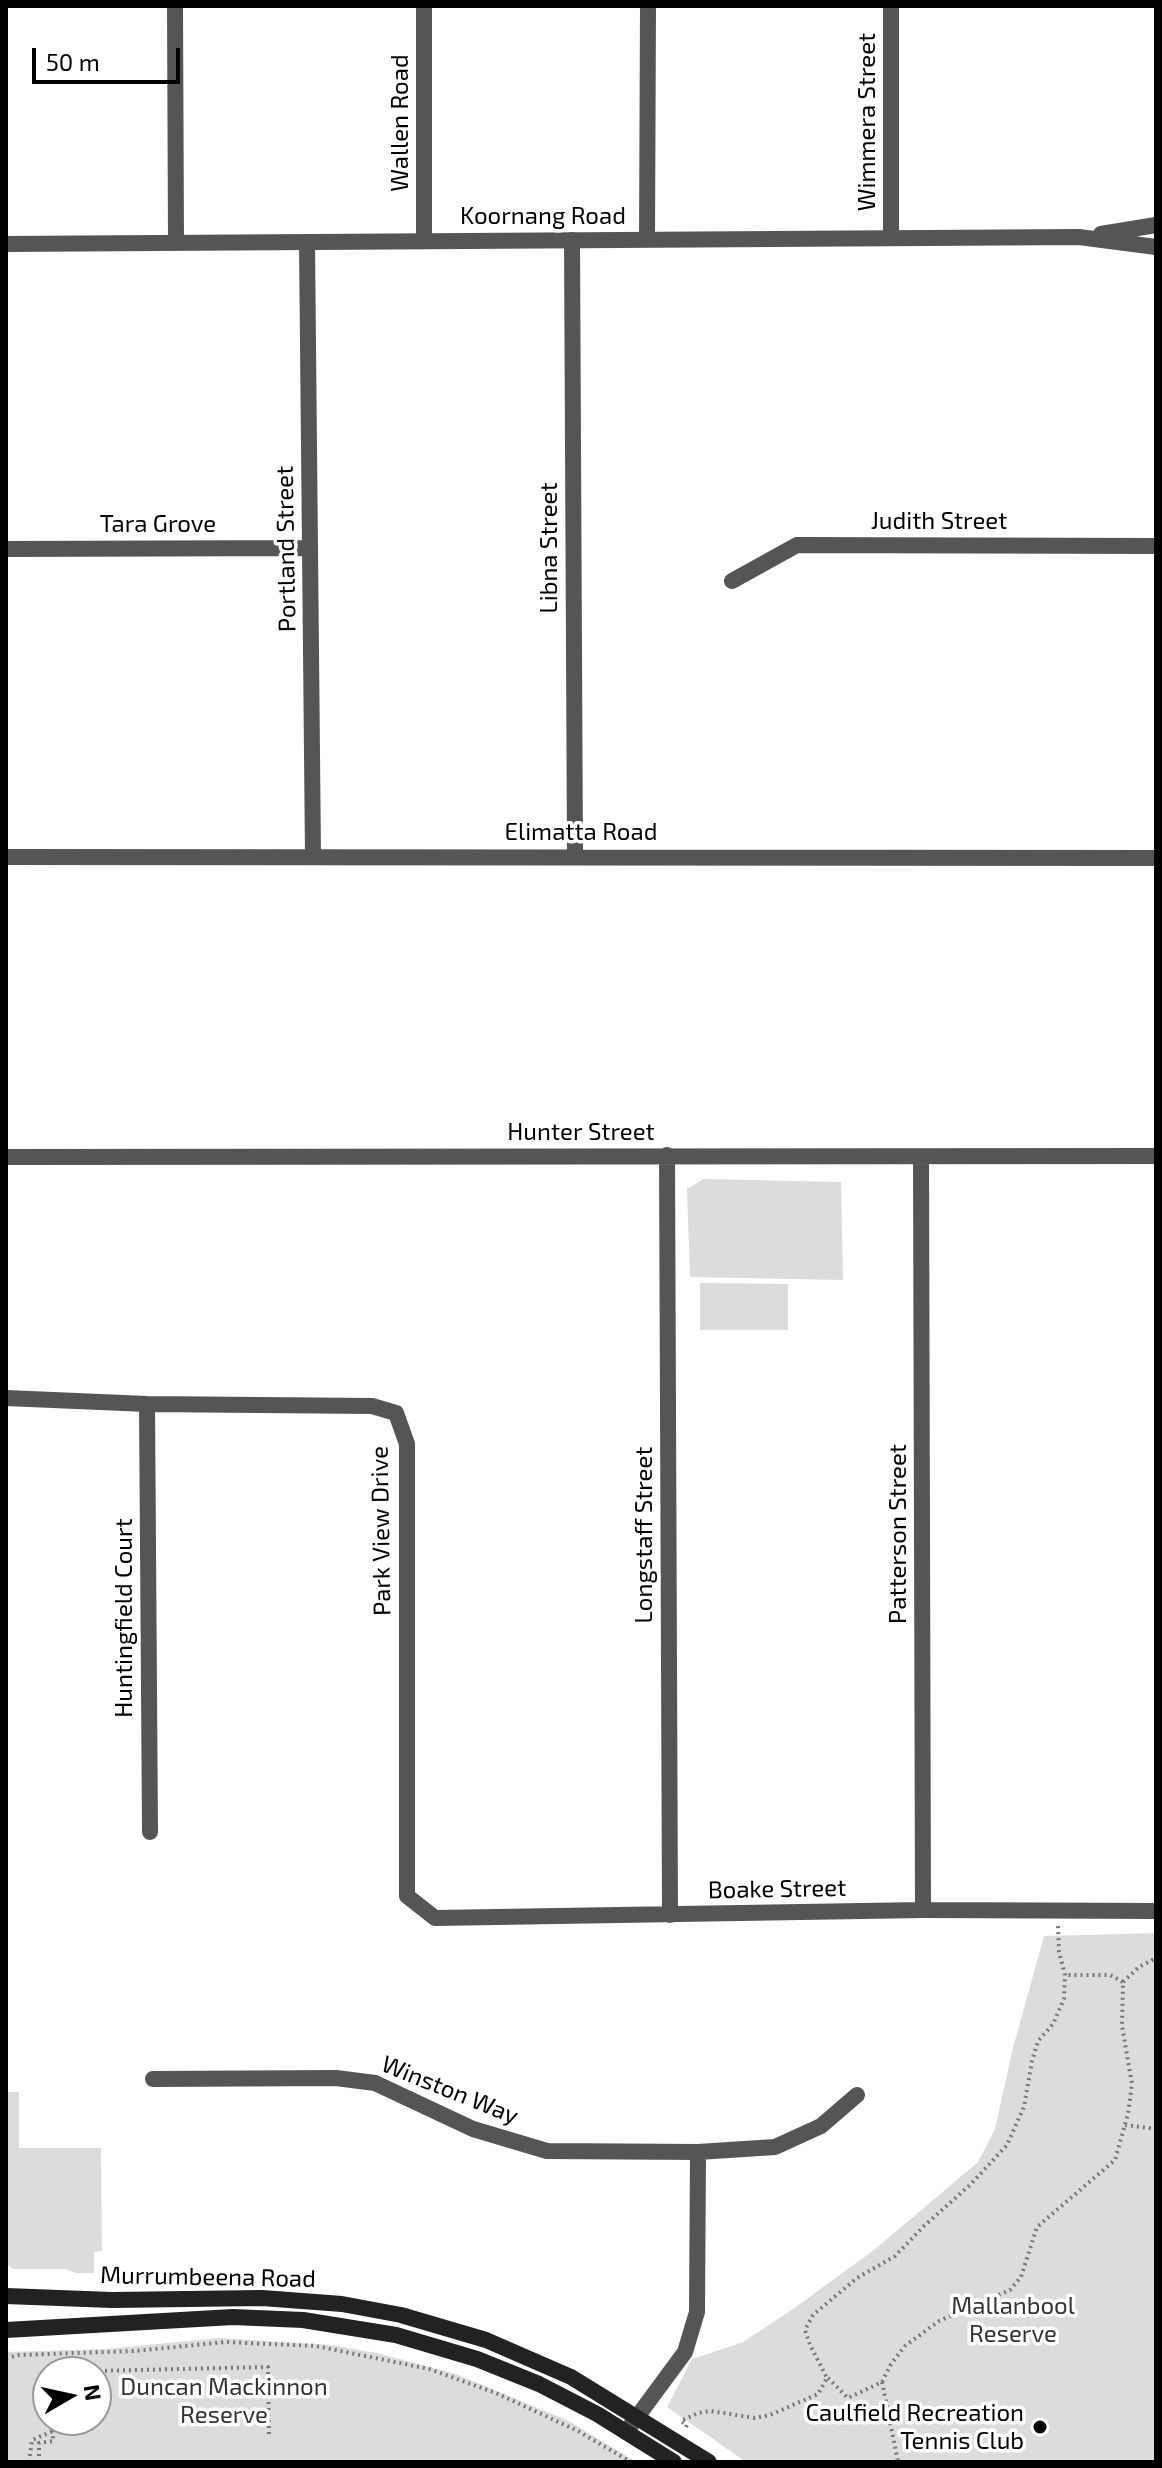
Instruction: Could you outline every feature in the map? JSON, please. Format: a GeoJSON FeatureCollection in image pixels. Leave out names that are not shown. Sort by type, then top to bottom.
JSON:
{"type":"FeatureCollection","features":[{"type":"Feature","properties":{"kind":"main road","name":"Murrumbeena Road"},"geometry":{"type":"LineString","coordinates":[[6,2296],[112,2300],[262,2298],[370,2309],[441,2326],[520,2353],[571,2377],[709,2462]]}},
{"type":"Feature","properties":{"kind":"main road","name":"Murrumbeena Road"},"geometry":{"type":"LineString","coordinates":[[9,2332],[233,2317],[345,2325],[435,2345],[511,2371],[562,2394],[674,2462]]}},
{"type":"Feature","properties":{"kind":"street"},"geometry":{"type":"LineString","coordinates":[[175,6],[176,242]]}},
{"type":"Feature","properties":{"kind":"street","name":"Wallen Road"},"geometry":{"type":"LineString","coordinates":[[424,6],[424,240]]}},
{"type":"Feature","properties":{"kind":"street"},"geometry":{"type":"LineString","coordinates":[[647,239],[648,6]]}},
{"type":"Feature","properties":{"kind":"street","name":"Wimmera Street"},"geometry":{"type":"LineString","coordinates":[[891,6],[891,238]]}},
{"type":"Feature","properties":{"kind":"street","name":"Koornang Road"},"geometry":{"type":"LineString","coordinates":[[1079,237],[1156,225]]}},
{"type":"Feature","properties":{"kind":"street","name":"Koornang Road"},"geometry":{"type":"LineString","coordinates":[[6,244],[1079,237],[1156,247]]}},
{"type":"Feature","properties":{"kind":"street","name":"Libna Street"},"geometry":{"type":"LineString","coordinates":[[572,240],[575,856]]}},
{"type":"Feature","properties":{"kind":"street","name":"Portland Street"},"geometry":{"type":"LineString","coordinates":[[307,242],[313,856]]}},
{"type":"Feature","properties":{"kind":"street","name":"Judith Street"},"geometry":{"type":"LineString","coordinates":[[732,581],[797,545],[1156,546]]}},
{"type":"Feature","properties":{"kind":"street","name":"Tara Grove"},"geometry":{"type":"LineString","coordinates":[[6,549],[310,548]]}},
{"type":"Feature","properties":{"kind":"street","name":"Elimatta Road"},"geometry":{"type":"LineString","coordinates":[[6,857],[1156,858]]}},
{"type":"Feature","properties":{"kind":"street","name":"Longstaff Street"},"geometry":{"type":"LineString","coordinates":[[667,1155],[670,1915]]}},
{"type":"Feature","properties":{"kind":"street","name":"Hunter Street"},"geometry":{"type":"LineString","coordinates":[[6,1157],[1156,1156]]}},
{"type":"Feature","properties":{"kind":"street","name":"Patterson Street"},"geometry":{"type":"LineString","coordinates":[[921,1157],[923,1910]]}},
{"type":"Feature","properties":{"kind":"street","name":"Park View Drive"},"geometry":{"type":"LineString","coordinates":[[6,1398],[147,1404],[372,1406],[396,1413],[407,1444],[407,1896]]}},
{"type":"Feature","properties":{"kind":"street","name":"Huntingfield Court"},"geometry":{"type":"LineString","coordinates":[[147,1404],[150,1832]]}},
{"type":"Feature","properties":{"kind":"street","name":"Boake Street"},"geometry":{"type":"LineString","coordinates":[[407,1896],[435,1918],[923,1910],[1156,1911]]}},
{"type":"Feature","properties":{"kind":"street","name":"Winston Way"},"geometry":{"type":"LineString","coordinates":[[153,2079],[336,2078],[375,2083],[473,2129],[547,2151],[698,2152],[775,2147],[821,2126],[857,2095]]}},
{"type":"Feature","properties":{"kind":"street"},"geometry":{"type":"LineString","coordinates":[[626,2432],[685,2352],[697,2312],[698,2152]]}},
{"type":"Feature","properties":{"kind":"path"},"geometry":{"type":"LineString","coordinates":[[882,2382],[848,2398],[827,2378],[805,2330],[813,2315],[857,2278],[895,2256],[1007,2145],[1024,2107],[1038,2041],[1053,2024],[1064,1999],[1065,1975],[1057,1937],[1058,1910]]}},
{"type":"Feature","properties":{"kind":"path"},"geometry":{"type":"LineString","coordinates":[[898,2462],[882,2382],[891,2364],[905,2346],[939,2321],[1010,2290],[1021,2277],[1037,2227],[1115,2160],[1132,2084],[1122,2026],[1123,1982],[1139,1967],[1156,1958]]}},
{"type":"Feature","properties":{"kind":"path"},"geometry":{"type":"LineString","coordinates":[[1065,1975],[1110,1975],[1123,1982]]}},
{"type":"Feature","properties":{"kind":"path"},"geometry":{"type":"LineString","coordinates":[[1125,2125],[1156,2129]]}},
{"type":"Feature","properties":{"kind":"path"},"geometry":{"type":"LineString","coordinates":[[6,2358],[135,2351],[225,2342],[316,2346],[429,2369],[496,2393],[578,2431],[631,2462]]}},
{"type":"Feature","properties":{"kind":"path"},"geometry":{"type":"LineString","coordinates":[[112,2371],[268,2367],[269,2438]]}},
{"type":"Feature","properties":{"kind":"path"},"geometry":{"type":"LineString","coordinates":[[676,2443],[687,2425],[681,2421],[688,2415],[710,2411],[742,2417],[770,2415],[818,2394],[827,2378]]}},
{"type":"Feature","properties":{"kind":"path"},"geometry":{"type":"LineString","coordinates":[[29,2462],[32,2440],[41,2436]]}},
{"type":"Feature","properties":{"kind":"path"},"geometry":{"type":"LineString","coordinates":[[39,2462],[39,2443],[53,2441],[53,2436]]}},
{"type":"Feature","properties":{"kind":"green space"},"geometry":{"type":"Polygon","coordinates":[[[703,1179],[841,1182],[843,1280],[690,1277],[687,1189],[703,1179]]]}},
{"type":"Feature","properties":{"kind":"green space"},"geometry":{"type":"Polygon","coordinates":[[[700,1283],[788,1284],[788,1330],[700,1330],[700,1283]]]}},
{"type":"Feature","properties":{"kind":"green space","name":"Mallanbool Reserve"},"geometry":{"type":"Polygon","coordinates":[[[1156,1933],[1156,2462],[746,2462],[667,2407],[692,2359],[743,2342],[793,2309],[874,2250],[978,2162],[995,2129],[1013,2048],[1044,1936],[1156,1933]]]}},
{"type":"Feature","properties":{"kind":"green space"},"geometry":{"type":"Polygon","coordinates":[[[6,2092],[19,2092],[19,2148],[101,2148],[102,2251],[94,2252],[94,2273],[76,2273],[65,2269],[13,2269],[6,2264],[6,2092]]]}},
{"type":"Feature","properties":{"kind":"green space","name":"Duncan Mackinnon Reserve"},"geometry":{"type":"Polygon","coordinates":[[[219,2338],[331,2345],[377,2353],[456,2374],[569,2421],[636,2462],[6,2462],[6,2352],[107,2349],[219,2338]]]}},
{"type":"Feature","properties":{"kind":"place","name":"Caulfield Recreation Tennis Club"},"geometry":{"type":"Point","coordinates":[1040,2427]}}]}
